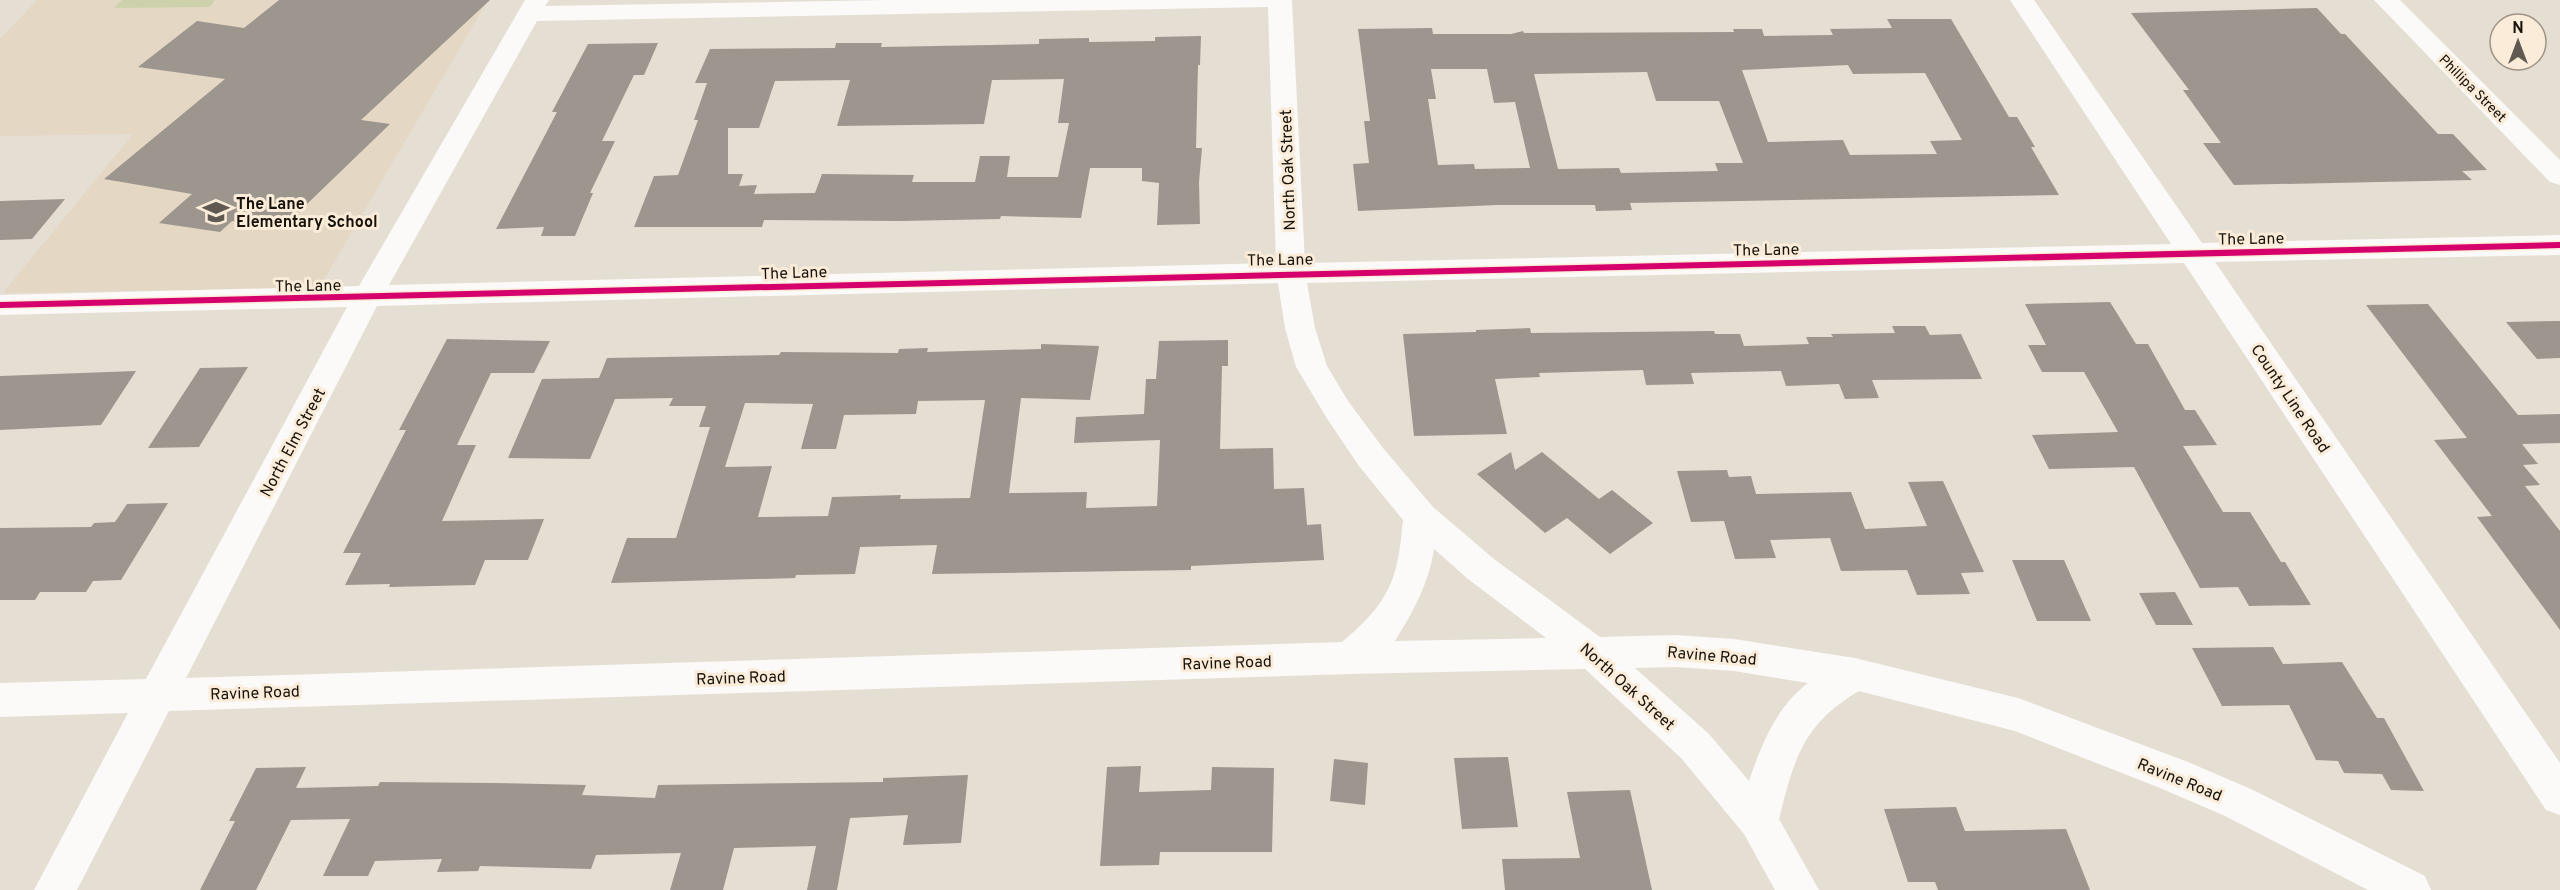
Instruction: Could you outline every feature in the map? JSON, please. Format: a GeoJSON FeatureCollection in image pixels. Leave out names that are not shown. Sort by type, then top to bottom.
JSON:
{"type":"FeatureCollection","features":[{"type":"Feature","properties":{"kind":"street"},"geometry":{"type":"LineString","coordinates":[[533,7],[1272,0]]}},
{"type":"Feature","properties":{"kind":"street","name":"North Oak Street"},"geometry":{"type":"LineString","coordinates":[[1280,0],[1292,273],[1300,328],[1312,367],[1337,409],[1371,458],[1421,517],[1481,569],[1591,651],[1695,746],[1758,821],[1798,890]]}},
{"type":"Feature","properties":{"kind":"street","name":"County Line Road"},"geometry":{"type":"LineString","coordinates":[[2022,0],[2560,797]]}},
{"type":"Feature","properties":{"kind":"street","name":"Phillipa Street"},"geometry":{"type":"LineString","coordinates":[[2386,0],[2560,176]]}},
{"type":"Feature","properties":{"kind":"street","name":"North Elm Street"},"geometry":{"type":"LineString","coordinates":[[55,890],[367,297],[533,7]]}},
{"type":"Feature","properties":{"kind":"street","name":"The Lane"},"geometry":{"type":"LineString","coordinates":[[0,305],[2560,245]]}},
{"type":"Feature","properties":{"kind":"street"},"geometry":{"type":"LineString","coordinates":[[1350,658],[1382,630],[1400,601],[1413,572],[1421,517]]}},
{"type":"Feature","properties":{"kind":"street","name":"Ravine Road"},"geometry":{"type":"LineString","coordinates":[[0,700],[1591,651],[1675,651],[1734,655],[1855,674],[2018,715],[2174,775],[2239,803],[2410,890]]}},
{"type":"Feature","properties":{"kind":"street"},"geometry":{"type":"LineString","coordinates":[[1758,821],[1767,788],[1788,732],[1813,702],[1855,674]]}},
{"type":"Feature","properties":{"kind":"shaded area","name":"The Lane Elementary School"},"geometry":{"type":"Polygon","coordinates":[[[37,0],[488,0],[319,288],[3,293],[133,134],[0,136],[0,39],[37,0]]]}},
{"type":"Feature","properties":{"kind":"green space"},"geometry":{"type":"Polygon","coordinates":[[[122,0],[215,0],[210,7],[114,8],[122,0]]]}},
{"type":"Feature","properties":{"kind":"building"},"geometry":{"type":"Polygon","coordinates":[[[279,0],[490,0],[361,120],[390,124],[280,230],[232,221],[220,232],[159,223],[192,194],[104,179],[225,79],[138,67],[197,21],[244,28],[279,0]]]}},
{"type":"Feature","properties":{"kind":"building"},"geometry":{"type":"Polygon","coordinates":[[[2317,8],[2341,34],[2345,34],[2438,134],[2453,134],[2487,170],[2462,171],[2472,180],[2234,185],[2203,143],[2221,143],[2183,90],[2189,90],[2131,13],[2317,8]]]}},
{"type":"Feature","properties":{"kind":"building"},"geometry":{"type":"Polygon","coordinates":[[[1887,19],[1951,19],[2009,117],[2017,117],[2035,147],[2031,147],[2059,195],[1630,203],[1632,210],[1596,211],[1595,205],[1497,205],[1358,211],[1353,164],[1369,163],[1364,121],[1370,121],[1358,29],[1432,28],[1433,34],[1511,34],[1523,31],[1524,33],[1734,32],[1733,29],[1762,29],[1764,36],[1833,35],[1830,29],[1892,28],[1887,19]],[[1848,65],[1742,70],[1768,142],[1843,140],[1850,155],[1937,154],[1930,141],[1962,140],[1925,73],[1853,74],[1848,65]],[[1431,69],[1436,99],[1428,99],[1438,165],[1474,164],[1475,169],[1530,168],[1515,102],[1494,103],[1487,69],[1431,69]],[[1647,72],[1534,74],[1558,169],[1619,168],[1621,173],[1718,171],[1715,163],[1743,163],[1719,101],[1656,101],[1647,72]]]}},
{"type":"Feature","properties":{"kind":"building"},"geometry":{"type":"Polygon","coordinates":[[[1201,36],[1196,148],[1202,148],[1199,182],[1200,224],[1157,225],[1159,183],[1142,181],[1142,168],[1090,168],[1081,218],[1001,216],[1000,219],[901,221],[764,220],[762,227],[634,227],[654,176],[678,175],[698,120],[694,120],[707,83],[695,83],[710,49],[835,48],[836,43],[882,43],[881,47],[1039,44],[1039,39],[1089,38],[1089,42],[1155,41],[1155,37],[1201,36]],[[1064,79],[992,80],[984,124],[837,126],[850,80],[775,81],[759,128],[728,128],[728,174],[743,174],[739,186],[757,185],[754,194],[815,193],[822,174],[914,175],[912,182],[975,182],[980,156],[1010,156],[1007,177],[1058,177],[1069,123],[1058,123],[1064,79]]]}},
{"type":"Feature","properties":{"kind":"building"},"geometry":{"type":"Polygon","coordinates":[[[658,43],[644,75],[634,75],[602,141],[615,141],[590,193],[593,193],[575,236],[541,236],[544,227],[496,229],[557,112],[552,112],[588,44],[658,43]]]}},
{"type":"Feature","properties":{"kind":"building"},"geometry":{"type":"Polygon","coordinates":[[[65,199],[32,239],[0,240],[0,201],[65,199]]]}},
{"type":"Feature","properties":{"kind":"building"},"geometry":{"type":"Polygon","coordinates":[[[2110,302],[2136,344],[2148,344],[2185,410],[2195,410],[2217,445],[2183,446],[2223,512],[2250,512],[2281,562],[2285,562],[2311,605],[2249,606],[2238,587],[2200,588],[2134,467],[2049,469],[2032,435],[2118,432],[2084,372],[2042,372],[2028,345],[2046,345],[2025,304],[2110,302]]]}},
{"type":"Feature","properties":{"kind":"building"},"geometry":{"type":"Polygon","coordinates":[[[2428,304],[2518,415],[2560,414],[2560,443],[2522,444],[2538,464],[2523,465],[2540,485],[2525,486],[2560,531],[2560,630],[2477,517],[2492,516],[2434,440],[2467,438],[2366,305],[2428,304]]]}},
{"type":"Feature","properties":{"kind":"building"},"geometry":{"type":"Polygon","coordinates":[[[2560,321],[2560,358],[2537,359],[2506,322],[2560,321]]]}},
{"type":"Feature","properties":{"kind":"building"},"geometry":{"type":"Polygon","coordinates":[[[1892,326],[1925,326],[1930,335],[1961,334],[1982,379],[1872,380],[1879,398],[1845,399],[1839,384],[1786,386],[1781,371],[1691,373],[1694,384],[1646,385],[1643,370],[1539,373],[1540,377],[1495,379],[1507,434],[1414,436],[1403,334],[1530,328],[1531,333],[1714,331],[1715,334],[1740,334],[1744,346],[1809,344],[1806,337],[1833,337],[1831,334],[1895,333],[1892,326]]]}},
{"type":"Feature","properties":{"kind":"building"},"geometry":{"type":"Polygon","coordinates":[[[447,339],[550,341],[534,373],[491,373],[457,445],[476,445],[442,521],[544,519],[528,560],[485,560],[475,585],[389,587],[390,584],[345,585],[361,553],[343,553],[406,430],[399,430],[447,339]]]}},
{"type":"Feature","properties":{"kind":"building"},"geometry":{"type":"Polygon","coordinates":[[[1228,340],[1228,366],[1222,366],[1220,449],[1273,448],[1274,489],[1304,488],[1307,525],[1321,524],[1324,560],[1191,566],[1191,570],[932,574],[937,545],[860,547],[855,574],[611,583],[627,538],[676,538],[710,427],[699,427],[706,406],[669,406],[673,398],[615,399],[590,459],[508,458],[542,379],[599,378],[607,358],[779,355],[781,352],[898,353],[899,349],[928,348],[927,352],[1041,349],[1041,344],[1099,346],[1090,400],[1021,398],[1009,493],[1087,492],[1086,508],[1157,506],[1160,440],[1074,443],[1076,417],[1144,414],[1146,379],[1156,379],[1159,341],[1228,340]],[[985,400],[918,401],[916,414],[844,415],[836,449],[801,449],[813,404],[745,403],[725,467],[772,466],[758,517],[828,516],[832,497],[901,495],[900,499],[970,498],[985,400]]]}},
{"type":"Feature","properties":{"kind":"building"},"geometry":{"type":"Polygon","coordinates":[[[248,367],[199,447],[148,448],[200,368],[248,367]]]}},
{"type":"Feature","properties":{"kind":"building"},"geometry":{"type":"Polygon","coordinates":[[[136,371],[101,425],[0,430],[0,376],[136,371]]]}},
{"type":"Feature","properties":{"kind":"building"},"geometry":{"type":"Polygon","coordinates":[[[1511,452],[1515,470],[1542,452],[1599,499],[1612,490],[1653,523],[1610,554],[1567,518],[1545,533],[1477,474],[1511,452]]]}},
{"type":"Feature","properties":{"kind":"building"},"geometry":{"type":"Polygon","coordinates":[[[1727,470],[1729,477],[1751,476],[1756,494],[1851,492],[1865,529],[1927,526],[1908,482],[1943,481],[1984,572],[1961,573],[1970,594],[1917,595],[1907,570],[1841,571],[1830,538],[1770,540],[1776,558],[1735,559],[1724,521],[1691,522],[1677,471],[1727,470]]]}},
{"type":"Feature","properties":{"kind":"building"},"geometry":{"type":"Polygon","coordinates":[[[168,503],[121,580],[93,581],[86,592],[40,592],[35,600],[0,600],[0,528],[91,527],[94,523],[115,522],[127,504],[168,503]]]}},
{"type":"Feature","properties":{"kind":"building"},"geometry":{"type":"Polygon","coordinates":[[[2012,560],[2064,560],[2091,621],[2037,621],[2012,560]]]}},
{"type":"Feature","properties":{"kind":"building"},"geometry":{"type":"Polygon","coordinates":[[[2175,592],[2193,625],[2156,625],[2139,593],[2175,592]]]}},
{"type":"Feature","properties":{"kind":"building"},"geometry":{"type":"Polygon","coordinates":[[[2273,647],[2283,664],[2342,662],[2377,718],[2384,718],[2424,791],[2391,790],[2382,774],[2344,773],[2338,761],[2316,760],[2289,705],[2222,706],[2192,648],[2273,647]]]}},
{"type":"Feature","properties":{"kind":"building"},"geometry":{"type":"Polygon","coordinates":[[[1508,757],[1518,827],[1462,829],[1454,758],[1508,757]]]}},
{"type":"Feature","properties":{"kind":"building"},"geometry":{"type":"Polygon","coordinates":[[[1334,759],[1368,763],[1365,805],[1330,801],[1334,759]]]}},
{"type":"Feature","properties":{"kind":"building"},"geometry":{"type":"Polygon","coordinates":[[[1141,766],[1139,792],[1211,790],[1212,767],[1274,768],[1272,852],[1160,852],[1159,865],[1100,866],[1107,767],[1141,766]]]}},
{"type":"Feature","properties":{"kind":"building"},"geometry":{"type":"Polygon","coordinates":[[[306,767],[296,788],[378,786],[380,782],[586,785],[582,795],[655,798],[658,785],[883,782],[883,778],[968,775],[961,843],[903,845],[908,815],[850,818],[837,890],[807,890],[816,846],[734,848],[723,890],[670,890],[681,853],[596,855],[591,869],[480,866],[478,871],[437,872],[442,859],[375,861],[368,876],[323,876],[350,819],[291,820],[256,890],[200,890],[235,821],[229,821],[256,768],[306,767]]]}},
{"type":"Feature","properties":{"kind":"building"},"geometry":{"type":"Polygon","coordinates":[[[1630,790],[1652,890],[1505,890],[1502,859],[1580,858],[1567,792],[1630,790]]]}},
{"type":"Feature","properties":{"kind":"building"},"geometry":{"type":"Polygon","coordinates":[[[1956,807],[1965,831],[2066,829],[2090,890],[1938,890],[1935,882],[1908,882],[1884,809],[1956,807]]]}},
{"type":"Feature","properties":{"kind":"cycle path"},"geometry":{"type":"LineString","coordinates":[[0,305],[2560,245]]}},
{"type":"Feature","properties":{"kind":"place","name":"The Lane Elementary School"},"geometry":{"type":"Point","coordinates":[216,212]}}]}
